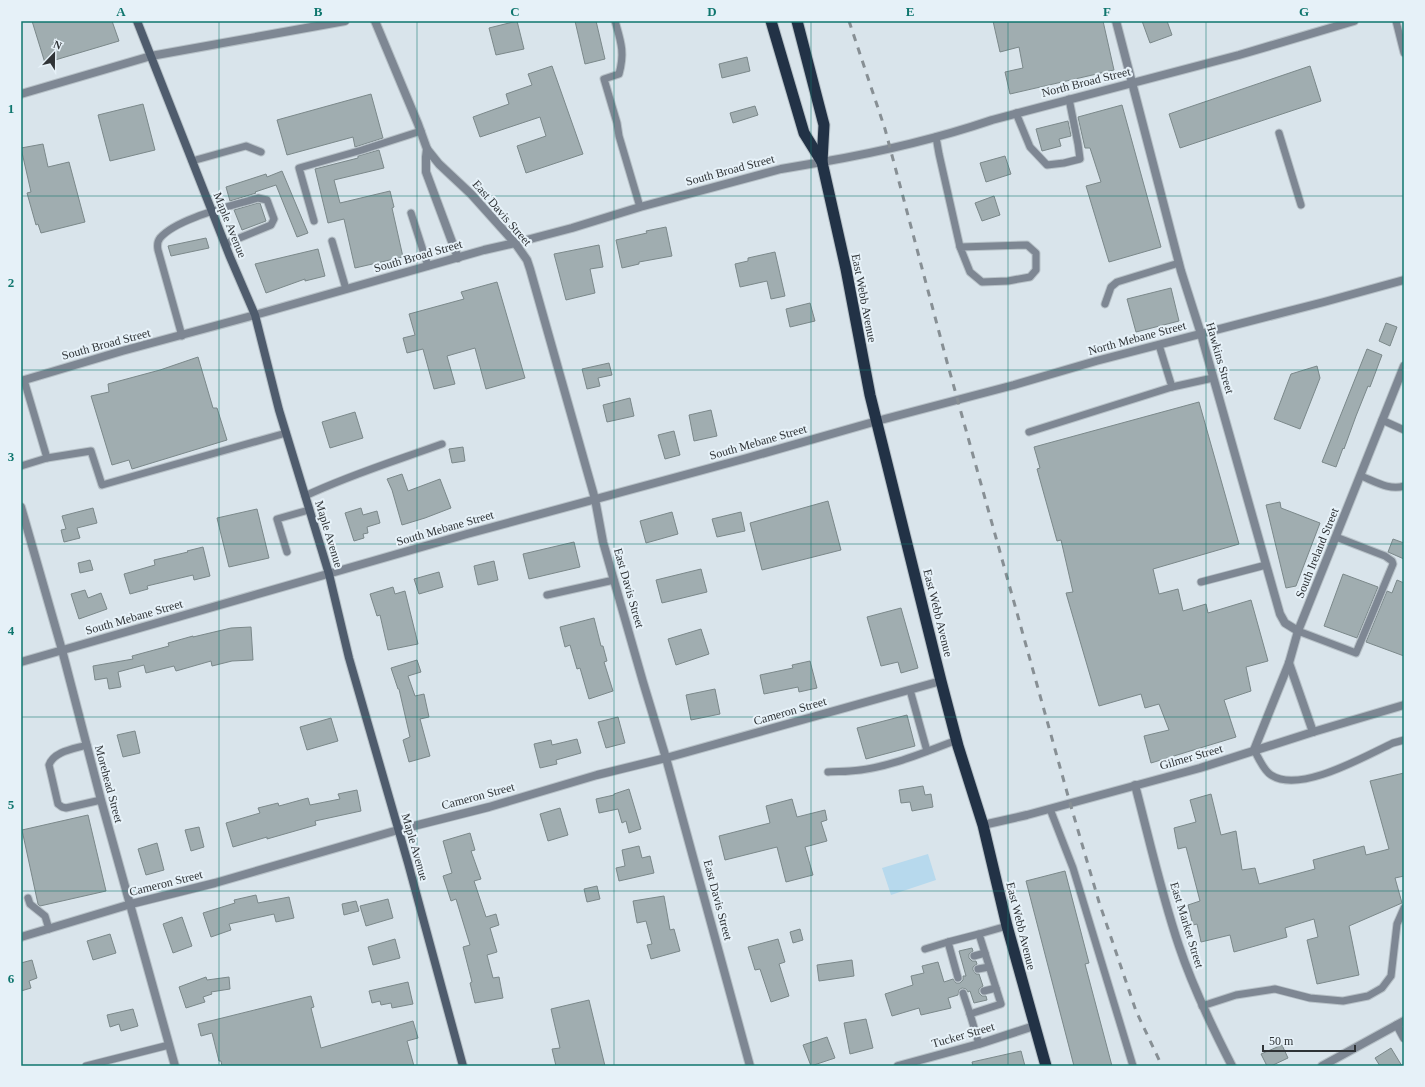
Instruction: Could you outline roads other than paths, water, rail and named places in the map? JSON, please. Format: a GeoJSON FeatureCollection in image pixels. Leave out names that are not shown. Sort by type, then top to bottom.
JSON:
{"type":"FeatureCollection","features":[{"type":"Feature","properties":{"kind":"highway","name":"East Webb Avenue"},"geometry":{"type":"LineString","coordinates":[[771,21],[804,134],[822,162]]}},
{"type":"Feature","properties":{"kind":"highway","name":"East Webb Avenue"},"geometry":{"type":"LineString","coordinates":[[797,21],[824,125],[822,162],[846,269],[861,350],[877,421],[941,681],[983,825],[1007,926],[1046,1066]]}},
{"type":"Feature","properties":{"kind":"main road","name":"Maple Avenue"},"geometry":{"type":"LineString","coordinates":[[137,21],[224,244],[256,315],[286,433],[329,574],[349,658],[437,966],[463,1066]]}},
{"type":"Feature","properties":{"kind":"street"},"geometry":{"type":"LineString","coordinates":[[21,94],[151,56],[345,21]]}},
{"type":"Feature","properties":{"kind":"street","name":"East Davis Street"},"geometry":{"type":"LineString","coordinates":[[375,21],[428,150],[439,164],[471,194],[515,243],[527,260],[595,499],[603,542],[666,758],[750,1066]]}},
{"type":"Feature","properties":{"kind":"street","name":"Hawkins Street"},"geometry":{"type":"LineString","coordinates":[[1116,21],[1179,263],[1201,334],[1280,614],[1285,622],[1298,631]]}},
{"type":"Feature","properties":{"kind":"street","name":"North Broad Street"},"geometry":{"type":"LineString","coordinates":[[822,162],[873,153],[936,138],[1016,113],[1239,55],[1354,21]]}},
{"type":"Feature","properties":{"kind":"street","name":"East Davis Street"},"geometry":{"type":"LineString","coordinates":[[428,150],[426,157],[426,172],[458,258]]}},
{"type":"Feature","properties":{"kind":"street","name":"South Broad Street"},"geometry":{"type":"LineString","coordinates":[[22,380],[484,250],[572,228],[640,207],[780,169],[822,162]]}},
{"type":"Feature","properties":{"kind":"street","name":"North Mebane Street"},"geometry":{"type":"LineString","coordinates":[[877,421],[1404,280]]}},
{"type":"Feature","properties":{"kind":"street","name":"South Ireland Street"},"geometry":{"type":"LineString","coordinates":[[1254,750],[1289,663],[1298,631],[1404,366]]}},
{"type":"Feature","properties":{"kind":"street","name":"South Mebane Street"},"geometry":{"type":"LineString","coordinates":[[21,662],[467,534],[877,421]]}},
{"type":"Feature","properties":{"kind":"street","name":"Morehead Street"},"geometry":{"type":"LineString","coordinates":[[21,507],[62,650],[86,745],[175,1066]]}},
{"type":"Feature","properties":{"kind":"street"},"geometry":{"type":"LineString","coordinates":[[1289,663],[1313,732]]}},
{"type":"Feature","properties":{"kind":"street","name":"Cameron Street"},"geometry":{"type":"LineString","coordinates":[[21,937],[131,904],[215,883],[398,830],[597,775],[666,758],[941,681]]}},
{"type":"Feature","properties":{"kind":"street","name":"Gilmer Street"},"geometry":{"type":"LineString","coordinates":[[983,825],[1027,815],[1200,768],[1254,750],[1404,705]]}},
{"type":"Feature","properties":{"kind":"street","name":"East Market Street"},"geometry":{"type":"LineString","coordinates":[[1135,785],[1166,904],[1179,946],[1202,1006],[1232,1066]]}},
{"type":"Feature","properties":{"kind":"street"},"geometry":{"type":"LineString","coordinates":[[1322,1066],[1400,1023],[1404,1038]]}},
{"type":"Feature","properties":{"kind":"street","name":"Tucker Street"},"geometry":{"type":"LineString","coordinates":[[898,1066],[979,1044],[1034,1026]]}},
{"type":"Feature","properties":{"kind":"lane"},"geometry":{"type":"LineString","coordinates":[[615,21],[622,50],[622,61],[619,74],[604,78],[640,207]]}},
{"type":"Feature","properties":{"kind":"lane"},"geometry":{"type":"LineString","coordinates":[[1396,21],[1404,53]]}},
{"type":"Feature","properties":{"kind":"lane"},"geometry":{"type":"LineString","coordinates":[[1016,113],[1030,147],[1047,165],[1080,159],[1069,99]]}},
{"type":"Feature","properties":{"kind":"lane"},"geometry":{"type":"LineString","coordinates":[[314,221],[299,168],[421,131]]}},
{"type":"Feature","properties":{"kind":"lane"},"geometry":{"type":"LineString","coordinates":[[1279,133],[1301,205]]}},
{"type":"Feature","properties":{"kind":"lane"},"geometry":{"type":"LineString","coordinates":[[936,138],[960,247],[970,272],[982,282],[1008,281],[1030,277],[1036,270],[1036,253],[1027,245],[960,247]]}},
{"type":"Feature","properties":{"kind":"lane"},"geometry":{"type":"LineString","coordinates":[[192,161],[246,146],[261,152]]}},
{"type":"Feature","properties":{"kind":"lane"},"geometry":{"type":"LineString","coordinates":[[182,336],[158,250],[157,243],[159,239],[169,230],[186,221],[258,198],[267,200],[274,219],[271,224],[224,244]]}},
{"type":"Feature","properties":{"kind":"lane"},"geometry":{"type":"LineString","coordinates":[[412,213],[428,266]]}},
{"type":"Feature","properties":{"kind":"lane"},"geometry":{"type":"LineString","coordinates":[[332,241],[346,289]]}},
{"type":"Feature","properties":{"kind":"lane"},"geometry":{"type":"LineString","coordinates":[[1104,304],[1111,288],[1117,282],[1179,263]]}},
{"type":"Feature","properties":{"kind":"lane"},"geometry":{"type":"LineString","coordinates":[[1159,345],[1172,388]]}},
{"type":"Feature","properties":{"kind":"lane"},"geometry":{"type":"LineString","coordinates":[[1029,432],[1172,388],[1213,378]]}},
{"type":"Feature","properties":{"kind":"lane"},"geometry":{"type":"LineString","coordinates":[[22,380],[47,458]]}},
{"type":"Feature","properties":{"kind":"lane"},"geometry":{"type":"LineString","coordinates":[[1382,420],[1404,430]]}},
{"type":"Feature","properties":{"kind":"lane"},"geometry":{"type":"LineString","coordinates":[[21,466],[47,458],[91,451],[102,485],[286,433]]}},
{"type":"Feature","properties":{"kind":"lane"},"geometry":{"type":"LineString","coordinates":[[305,496],[362,472],[442,444]]}},
{"type":"Feature","properties":{"kind":"lane"},"geometry":{"type":"LineString","coordinates":[[1361,476],[1388,487],[1400,488],[1404,486]]}},
{"type":"Feature","properties":{"kind":"lane"},"geometry":{"type":"LineString","coordinates":[[287,552],[277,519],[309,510]]}},
{"type":"Feature","properties":{"kind":"lane"},"geometry":{"type":"LineString","coordinates":[[1298,631],[1356,653],[1390,572],[1393,564],[1392,561],[1385,556],[1336,537]]}},
{"type":"Feature","properties":{"kind":"lane"},"geometry":{"type":"LineString","coordinates":[[1201,582],[1266,565]]}},
{"type":"Feature","properties":{"kind":"lane"},"geometry":{"type":"LineString","coordinates":[[546,595],[614,580]]}},
{"type":"Feature","properties":{"kind":"lane"},"geometry":{"type":"LineString","coordinates":[[910,690],[927,751]]}},
{"type":"Feature","properties":{"kind":"lane"},"geometry":{"type":"LineString","coordinates":[[828,772],[874,767],[957,740]]}},
{"type":"Feature","properties":{"kind":"lane"},"geometry":{"type":"LineString","coordinates":[[1254,750],[1267,772],[1273,777],[1293,781],[1321,776],[1393,743],[1404,740]]}},
{"type":"Feature","properties":{"kind":"lane"},"geometry":{"type":"LineString","coordinates":[[86,745],[65,751],[51,761],[49,765],[58,804],[66,808],[101,800]]}},
{"type":"Feature","properties":{"kind":"lane"},"geometry":{"type":"LineString","coordinates":[[1050,808],[1072,868],[1133,1066]]}},
{"type":"Feature","properties":{"kind":"lane"},"geometry":{"type":"LineString","coordinates":[[28,898],[30,904],[45,916],[49,928]]}},
{"type":"Feature","properties":{"kind":"lane"},"geometry":{"type":"LineString","coordinates":[[1202,1006],[1236,995],[1276,989],[1310,998],[1343,1001],[1368,996],[1382,988],[1392,976],[1397,924],[1404,908]]}},
{"type":"Feature","properties":{"kind":"lane"},"geometry":{"type":"LineString","coordinates":[[925,949],[1007,926]]}},
{"type":"Feature","properties":{"kind":"lane"},"geometry":{"type":"LineString","coordinates":[[970,1014],[1001,1004],[979,934]]}},
{"type":"Feature","properties":{"kind":"lane"},"geometry":{"type":"LineString","coordinates":[[948,942],[958,976],[965,972]]}},
{"type":"Feature","properties":{"kind":"lane"},"geometry":{"type":"LineString","coordinates":[[974,956],[985,953]]}},
{"type":"Feature","properties":{"kind":"lane"},"geometry":{"type":"LineString","coordinates":[[954,961],[961,959]]}},
{"type":"Feature","properties":{"kind":"lane"},"geometry":{"type":"LineString","coordinates":[[978,969],[989,966]]}},
{"type":"Feature","properties":{"kind":"lane"},"geometry":{"type":"LineString","coordinates":[[984,991],[996,988]]}},
{"type":"Feature","properties":{"kind":"lane"},"geometry":{"type":"LineString","coordinates":[[966,995],[979,1044]]}},
{"type":"Feature","properties":{"kind":"lane"},"geometry":{"type":"LineString","coordinates":[[86,1066],[169,1045]]}},
{"type":"Feature","properties":{"kind":"railway"},"geometry":{"type":"LineString","coordinates":[[849,21],[885,129],[947,362],[1099,902],[1136,1011],[1162,1066]]}}]}
